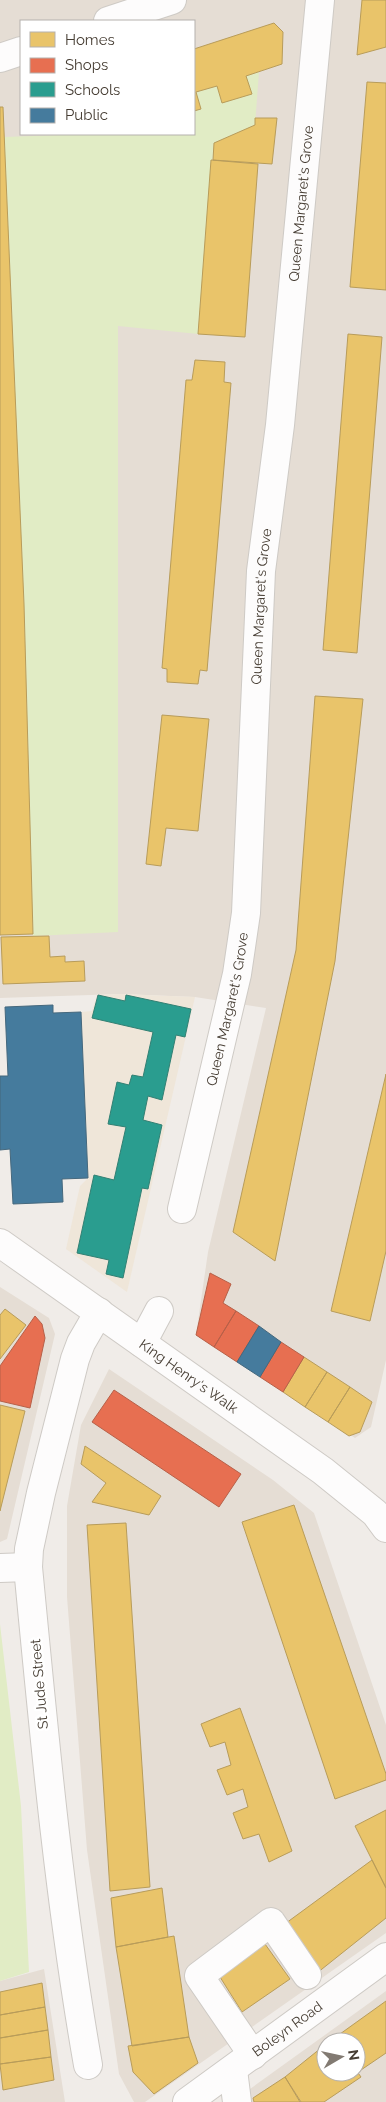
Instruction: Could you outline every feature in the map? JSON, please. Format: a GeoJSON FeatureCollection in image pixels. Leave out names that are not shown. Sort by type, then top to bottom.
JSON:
{"type":"FeatureCollection","features":[{"type":"Feature","properties":{"kind":"street"},"geometry":{"type":"LineString","coordinates":[[111,20],[172,0]]}},
{"type":"Feature","properties":{"kind":"street","name":"Queen Margaret's Grove"},"geometry":{"type":"LineString","coordinates":[[182,1209],[237,974],[246,913],[261,571],[280,425],[320,0]]}},
{"type":"Feature","properties":{"kind":"street"},"geometry":{"type":"LineString","coordinates":[[0,58],[20,51]]}},
{"type":"Feature","properties":{"kind":"street","name":"King Henry's Walk"},"geometry":{"type":"LineString","coordinates":[[0,1243],[382,1513]]}},
{"type":"Feature","properties":{"kind":"street"},"geometry":{"type":"LineString","coordinates":[[142,1344],[159,1310]]}},
{"type":"Feature","properties":{"kind":"street","name":"St Jude Street"},"geometry":{"type":"LineString","coordinates":[[88,2065],[70,1963],[53,1831],[28,1567],[29,1549],[75,1359],[81,1343],[99,1312]]}},
{"type":"Feature","properties":{"kind":"street"},"geometry":{"type":"LineString","coordinates":[[0,1568],[28,1567]]}},
{"type":"Feature","properties":{"kind":"street"},"geometry":{"type":"LineString","coordinates":[[237,2102],[243,2062],[199,1976],[270,1922],[307,1974]]}},
{"type":"Feature","properties":{"kind":"street","name":"Boleyn Road"},"geometry":{"type":"LineString","coordinates":[[187,2102],[386,1957]]}},
{"type":"Feature","properties":{"kind":"shaded area"},"geometry":{"type":"Polygon","coordinates":[[[0,0],[386,0],[386,1360],[371,1427],[355,1438],[196,1335],[208,1252],[266,1008],[195,997],[121,994],[0,998],[0,0]]]}},
{"type":"Feature","properties":{"kind":"shaded area"},"geometry":{"type":"Polygon","coordinates":[[[97,995],[195,997],[127,1292],[66,1249],[80,1186],[88,1178],[81,1012],[92,1011],[97,995]]]}},
{"type":"Feature","properties":{"kind":"shaded area"},"geometry":{"type":"Polygon","coordinates":[[[0,1287],[49,1318],[55,1334],[7,1539],[0,1542],[0,1287]]]}},
{"type":"Feature","properties":{"kind":"shaded area"},"geometry":{"type":"Polygon","coordinates":[[[109,1369],[273,1480],[314,1513],[386,1725],[386,1933],[145,2102],[134,2102],[119,2074],[87,1850],[67,1597],[67,1506],[81,1425],[109,1369]]]}},
{"type":"Feature","properties":{"kind":"shaded area"},"geometry":{"type":"Polygon","coordinates":[[[44,1969],[65,2102],[0,2102],[0,1981],[44,1969]]]}},
{"type":"Feature","properties":{"kind":"shaded area"},"geometry":{"type":"Polygon","coordinates":[[[386,1991],[386,2102],[247,2102],[243,2094],[316,2041],[316,2082],[366,2082],[366,2032],[329,2032],[386,1991]]]}},
{"type":"Feature","properties":{"kind":"green space"},"geometry":{"type":"Polygon","coordinates":[[[259,72],[255,125],[214,143],[198,334],[118,326],[118,932],[33,936],[24,604],[4,137],[195,135],[195,111],[201,109],[196,92],[217,86],[222,103],[251,94],[246,76],[259,72]]]}},
{"type":"Feature","properties":{"kind":"green space"},"geometry":{"type":"Polygon","coordinates":[[[0,1624],[21,1806],[29,1972],[0,1981],[0,1624]]]}},
{"type":"Feature","properties":{"kind":"building: Homes"},"geometry":{"type":"Polygon","coordinates":[[[362,0],[386,0],[386,47],[357,55],[362,0]]]}},
{"type":"Feature","properties":{"kind":"building: Homes"},"geometry":{"type":"Polygon","coordinates":[[[274,23],[283,32],[282,64],[246,76],[252,94],[222,103],[217,86],[196,92],[201,109],[195,111],[195,49],[274,23]]]}},
{"type":"Feature","properties":{"kind":"building: Homes"},"geometry":{"type":"Polygon","coordinates":[[[367,82],[386,83],[386,290],[350,287],[367,82]]]}},
{"type":"Feature","properties":{"kind":"building: Homes"},"geometry":{"type":"Polygon","coordinates":[[[0,107],[3,107],[24,604],[33,934],[0,935],[0,107]]]}},
{"type":"Feature","properties":{"kind":"building: Homes"},"geometry":{"type":"Polygon","coordinates":[[[255,118],[277,118],[272,164],[213,160],[214,143],[255,125],[255,118]]]}},
{"type":"Feature","properties":{"kind":"building: Homes"},"geometry":{"type":"Polygon","coordinates":[[[211,160],[258,164],[245,337],[198,334],[211,160]]]}},
{"type":"Feature","properties":{"kind":"building: Homes"},"geometry":{"type":"Polygon","coordinates":[[[348,334],[382,337],[357,653],[323,650],[348,334]]]}},
{"type":"Feature","properties":{"kind":"building: Homes"},"geometry":{"type":"Polygon","coordinates":[[[195,360],[225,362],[224,382],[231,383],[207,671],[200,670],[198,684],[167,682],[167,669],[162,668],[186,380],[192,380],[195,360]]]}},
{"type":"Feature","properties":{"kind":"building: Homes"},"geometry":{"type":"Polygon","coordinates":[[[315,696],[363,699],[335,961],[275,1261],[233,1232],[296,950],[315,696]]]}},
{"type":"Feature","properties":{"kind":"building: Homes"},"geometry":{"type":"Polygon","coordinates":[[[162,715],[209,719],[198,831],[166,828],[161,866],[146,864],[162,715]]]}},
{"type":"Feature","properties":{"kind":"building: Homes"},"geometry":{"type":"Polygon","coordinates":[[[49,936],[50,957],[65,956],[65,962],[84,961],[85,981],[3,984],[1,937],[49,936]]]}},
{"type":"Feature","properties":{"kind":"building: Homes"},"geometry":{"type":"Polygon","coordinates":[[[386,1074],[386,1251],[370,1321],[331,1311],[386,1074]]]}},
{"type":"Feature","properties":{"kind":"building: Homes"},"geometry":{"type":"Polygon","coordinates":[[[5,1309],[26,1325],[0,1359],[0,1315],[5,1309]]]}},
{"type":"Feature","properties":{"kind":"building: Homes"},"geometry":{"type":"Polygon","coordinates":[[[304,1357],[327,1372],[305,1407],[283,1392],[304,1357]]]}},
{"type":"Feature","properties":{"kind":"building: Homes"},"geometry":{"type":"Polygon","coordinates":[[[327,1372],[350,1387],[328,1422],[305,1407],[327,1372]]]}},
{"type":"Feature","properties":{"kind":"building: Homes"},"geometry":{"type":"Polygon","coordinates":[[[350,1387],[372,1402],[360,1432],[349,1436],[328,1422],[350,1387]]]}},
{"type":"Feature","properties":{"kind":"building: Homes"},"geometry":{"type":"Polygon","coordinates":[[[0,1405],[25,1411],[0,1511],[0,1405]]]}},
{"type":"Feature","properties":{"kind":"building: Homes"},"geometry":{"type":"Polygon","coordinates":[[[85,1446],[161,1496],[149,1515],[92,1502],[106,1483],[81,1464],[85,1446]]]}},
{"type":"Feature","properties":{"kind":"building: Homes"},"geometry":{"type":"Polygon","coordinates":[[[294,1505],[386,1774],[386,1780],[335,1799],[242,1522],[294,1505]]]}},
{"type":"Feature","properties":{"kind":"building: Homes"},"geometry":{"type":"Polygon","coordinates":[[[126,1523],[150,1887],[110,1891],[87,1525],[126,1523]]]}},
{"type":"Feature","properties":{"kind":"building: Homes"},"geometry":{"type":"Polygon","coordinates":[[[240,1708],[292,1851],[269,1862],[259,1834],[243,1839],[233,1813],[248,1807],[243,1789],[227,1795],[217,1770],[231,1765],[225,1742],[210,1747],[201,1724],[240,1708]]]}},
{"type":"Feature","properties":{"kind":"building: Homes"},"geometry":{"type":"Polygon","coordinates":[[[386,1810],[386,1888],[355,1826],[386,1810]]]}},
{"type":"Feature","properties":{"kind":"building: Homes"},"geometry":{"type":"Polygon","coordinates":[[[372,1860],[386,1888],[386,1918],[317,1973],[282,1926],[372,1860]]]}},
{"type":"Feature","properties":{"kind":"building: Homes"},"geometry":{"type":"Polygon","coordinates":[[[162,1888],[168,1937],[116,1947],[111,1898],[162,1888]]]}},
{"type":"Feature","properties":{"kind":"building: Homes"},"geometry":{"type":"Polygon","coordinates":[[[174,1936],[189,2037],[132,2046],[116,1947],[174,1936]]]}},
{"type":"Feature","properties":{"kind":"building: Homes"},"geometry":{"type":"Polygon","coordinates":[[[265,1944],[290,1979],[242,2012],[220,1977],[265,1944]]]}},
{"type":"Feature","properties":{"kind":"building: Homes"},"geometry":{"type":"Polygon","coordinates":[[[42,1983],[45,2007],[0,2015],[0,1992],[42,1983]]]}},
{"type":"Feature","properties":{"kind":"building: Homes"},"geometry":{"type":"Polygon","coordinates":[[[386,2001],[386,2053],[366,2067],[366,2032],[343,2032],[386,2001]]]}},
{"type":"Feature","properties":{"kind":"building: Homes"},"geometry":{"type":"Polygon","coordinates":[[[45,2007],[48,2030],[0,2038],[0,2015],[45,2007]]]}},
{"type":"Feature","properties":{"kind":"building: Homes"},"geometry":{"type":"Polygon","coordinates":[[[48,2030],[51,2057],[0,2064],[0,2038],[48,2030]]]}},
{"type":"Feature","properties":{"kind":"building: Homes"},"geometry":{"type":"Polygon","coordinates":[[[189,2037],[198,2063],[154,2094],[133,2072],[128,2046],[189,2037]]]}},
{"type":"Feature","properties":{"kind":"building: Homes"},"geometry":{"type":"Polygon","coordinates":[[[316,2052],[316,2082],[354,2082],[324,2102],[301,2102],[285,2077],[316,2052]]]}},
{"type":"Feature","properties":{"kind":"building: Homes"},"geometry":{"type":"Polygon","coordinates":[[[51,2057],[54,2080],[3,2090],[0,2064],[51,2057]]]}},
{"type":"Feature","properties":{"kind":"building: Homes"},"geometry":{"type":"Polygon","coordinates":[[[285,2077],[300,2102],[254,2102],[253,2098],[285,2077]]]}},
{"type":"Feature","properties":{"kind":"building: Shops"},"geometry":{"type":"Polygon","coordinates":[[[210,1273],[231,1284],[223,1303],[236,1311],[214,1347],[196,1335],[210,1273]]]}},
{"type":"Feature","properties":{"kind":"building: Shops"},"geometry":{"type":"Polygon","coordinates":[[[236,1311],[259,1326],[237,1362],[214,1347],[236,1311]]]}},
{"type":"Feature","properties":{"kind":"building: Shops"},"geometry":{"type":"Polygon","coordinates":[[[35,1316],[42,1324],[45,1338],[30,1408],[0,1401],[0,1366],[35,1316]]]}},
{"type":"Feature","properties":{"kind":"building: Shops"},"geometry":{"type":"Polygon","coordinates":[[[281,1342],[304,1357],[283,1392],[260,1377],[281,1342]]]}},
{"type":"Feature","properties":{"kind":"building: Shops"},"geometry":{"type":"Polygon","coordinates":[[[114,1390],[241,1474],[219,1507],[92,1422],[114,1390]]]}},
{"type":"Feature","properties":{"kind":"building: Schools"},"geometry":{"type":"Polygon","coordinates":[[[98,995],[125,1001],[126,995],[191,1009],[185,1037],[176,1035],[162,1100],[148,1096],[143,1120],[162,1125],[148,1189],[142,1188],[123,1278],[106,1274],[109,1260],[77,1253],[94,1175],[114,1180],[126,1127],[108,1124],[117,1082],[129,1085],[132,1075],[143,1077],[153,1032],[92,1018],[98,995]]]}},
{"type":"Feature","properties":{"kind":"building: Public"},"geometry":{"type":"Polygon","coordinates":[[[53,1005],[53,1013],[81,1012],[88,1178],[62,1179],[63,1202],[13,1204],[10,1149],[0,1150],[0,1076],[8,1076],[5,1007],[53,1005]]]}},
{"type":"Feature","properties":{"kind":"building: Public"},"geometry":{"type":"Polygon","coordinates":[[[259,1326],[281,1342],[260,1377],[237,1362],[259,1326]]]}}]}
